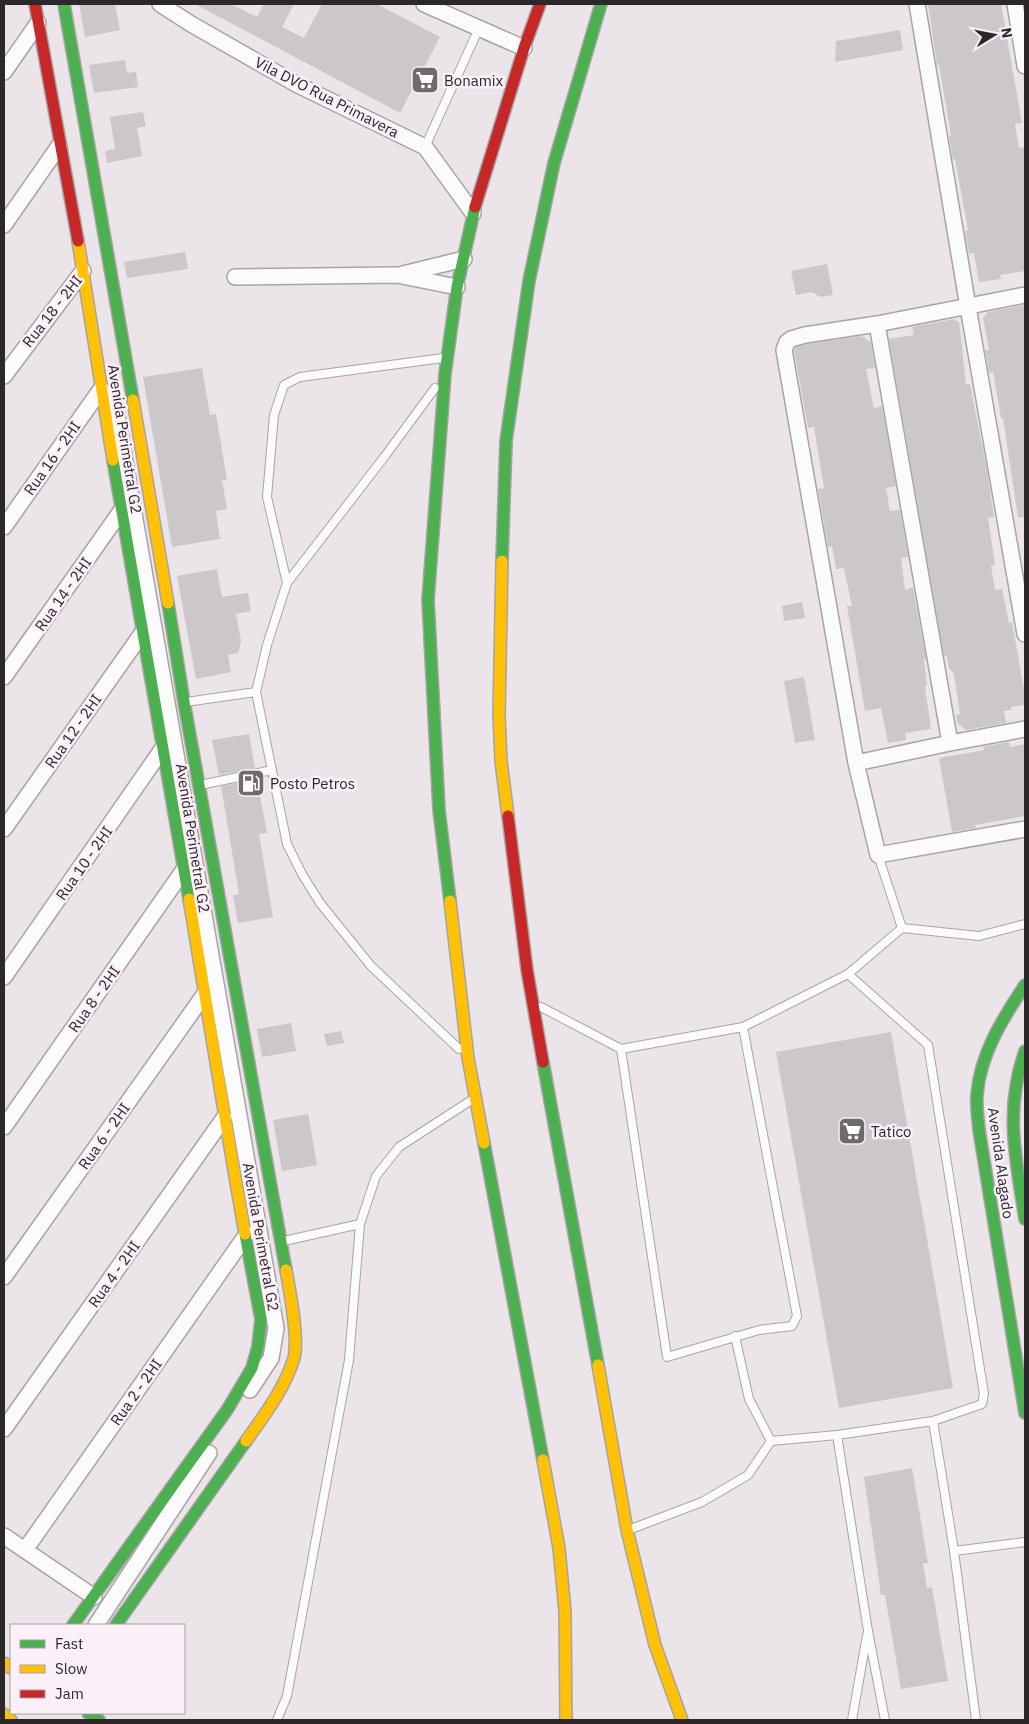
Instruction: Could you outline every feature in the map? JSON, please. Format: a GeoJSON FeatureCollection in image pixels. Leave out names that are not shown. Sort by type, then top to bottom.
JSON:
{"type":"FeatureCollection","features":[{"type":"Feature","properties":{"kind":"main road"},"geometry":{"type":"LineString","coordinates":[[35,4],[38,23],[59,89],[78,85]]}},
{"type":"Feature","properties":{"kind":"main road","name":"Avenida Perimetral G2"},"geometry":{"type":"LineString","coordinates":[[64,4],[184,702],[289,1285],[295,1338],[294,1357],[265,1414],[117,1624]]}},
{"type":"Feature","properties":{"kind":"main road"},"geometry":{"type":"LineString","coordinates":[[540,4],[524,48],[473,213],[457,287],[445,374],[428,600],[439,810],[468,1058],[559,1548],[565,1611],[566,1720]]}},
{"type":"Feature","properties":{"kind":"main road"},"geometry":{"type":"LineString","coordinates":[[602,4],[554,163],[530,281],[506,441],[500,608],[500,724],[504,780],[532,1002],[627,1530],[655,1645],[682,1720]]}},
{"type":"Feature","properties":{"kind":"main road"},"geometry":{"type":"LineString","coordinates":[[67,138],[82,132],[88,137]]}},
{"type":"Feature","properties":{"kind":"main road","name":"Avenida Perimetral G2"},"geometry":{"type":"LineString","coordinates":[[67,138],[83,271],[121,511],[137,559]]}},
{"type":"Feature","properties":{"kind":"main road"},"geometry":{"type":"LineString","coordinates":[[137,559],[160,555]]}},
{"type":"Feature","properties":{"kind":"main road"},"geometry":{"type":"LineString","coordinates":[[143,601],[167,598]]}},
{"type":"Feature","properties":{"kind":"main road","name":"Avenida Perimetral G2"},"geometry":{"type":"LineString","coordinates":[[143,601],[142,632],[204,995],[217,1027]]}},
{"type":"Feature","properties":{"kind":"main road","name":"Avenida Alagado"},"geometry":{"type":"LineString","coordinates":[[1025,985],[1008,1010],[990,1044],[982,1065],[977,1095],[979,1130],[1025,1413]]}},
{"type":"Feature","properties":{"kind":"main road"},"geometry":{"type":"LineString","coordinates":[[217,1027],[242,1022]]}},
{"type":"Feature","properties":{"kind":"main road","name":"Avenida Alagado"},"geometry":{"type":"LineString","coordinates":[[1025,1050],[1013,1109],[1013,1139],[1025,1219]]}},
{"type":"Feature","properties":{"kind":"main road"},"geometry":{"type":"LineString","coordinates":[[224,1069],[250,1065]]}},
{"type":"Feature","properties":{"kind":"main road","name":"Avenida Perimetral G2"},"geometry":{"type":"LineString","coordinates":[[74,1624],[227,1410],[256,1360],[261,1319],[247,1234],[224,1118],[224,1069]]}},
{"type":"Feature","properties":{"kind":"street"},"geometry":{"type":"LineString","coordinates":[[45,4],[143,601],[224,1069],[276,1328],[271,1358],[97,1624]]}},
{"type":"Feature","properties":{"kind":"street","name":"Vila DVO Rua Primavera"},"geometry":{"type":"LineString","coordinates":[[160,4],[191,24],[296,84],[425,147],[473,213]]}},
{"type":"Feature","properties":{"kind":"street"},"geometry":{"type":"LineString","coordinates":[[424,4],[524,48]]}},
{"type":"Feature","properties":{"kind":"street"},"geometry":{"type":"LineString","coordinates":[[917,4],[1025,634]]}},
{"type":"Feature","properties":{"kind":"street"},"geometry":{"type":"LineString","coordinates":[[1015,4],[1025,66]]}},
{"type":"Feature","properties":{"kind":"street"},"geometry":{"type":"LineString","coordinates":[[4,72],[38,23]]}},
{"type":"Feature","properties":{"kind":"street"},"geometry":{"type":"LineString","coordinates":[[4,225],[67,138]]}},
{"type":"Feature","properties":{"kind":"street"},"geometry":{"type":"LineString","coordinates":[[397,275],[464,259]]}},
{"type":"Feature","properties":{"kind":"street","name":"Rua 18 - 2HI"},"geometry":{"type":"LineString","coordinates":[[4,376],[83,271]]}},
{"type":"Feature","properties":{"kind":"street"},"geometry":{"type":"LineString","coordinates":[[235,276],[397,275],[457,287]]}},
{"type":"Feature","properties":{"kind":"street"},"geometry":{"type":"LineString","coordinates":[[1025,295],[877,324],[798,337],[786,342],[784,350],[856,763],[878,855],[1025,829]]}},
{"type":"Feature","properties":{"kind":"street"},"geometry":{"type":"LineString","coordinates":[[877,324],[950,742]]}},
{"type":"Feature","properties":{"kind":"street","name":"Rua 16 - 2HI"},"geometry":{"type":"LineString","coordinates":[[4,527],[101,389]]}},
{"type":"Feature","properties":{"kind":"street","name":"Rua 14 - 2HI"},"geometry":{"type":"LineString","coordinates":[[4,677],[121,511]]}},
{"type":"Feature","properties":{"kind":"street","name":"Rua 12 - 2HI"},"geometry":{"type":"LineString","coordinates":[[4,829],[142,632]]}},
{"type":"Feature","properties":{"kind":"street"},"geometry":{"type":"LineString","coordinates":[[856,763],[950,742],[1025,729]]}},
{"type":"Feature","properties":{"kind":"street","name":"Rua 10 - 2HI"},"geometry":{"type":"LineString","coordinates":[[4,977],[163,748]]}},
{"type":"Feature","properties":{"kind":"street","name":"Rua 8 - 2HI"},"geometry":{"type":"LineString","coordinates":[[4,1128],[183,871]]}},
{"type":"Feature","properties":{"kind":"street","name":"Rua 6 - 2HI"},"geometry":{"type":"LineString","coordinates":[[4,1278],[204,995]]}},
{"type":"Feature","properties":{"kind":"street","name":"Rua 4 - 2HI"},"geometry":{"type":"LineString","coordinates":[[4,1429],[224,1118]]}},
{"type":"Feature","properties":{"kind":"street","name":"Rua 2 - 2HI"},"geometry":{"type":"LineString","coordinates":[[26,1550],[247,1234]]}},
{"type":"Feature","properties":{"kind":"street"},"geometry":{"type":"LineString","coordinates":[[4,1536],[94,1597]]}},
{"type":"Feature","properties":{"kind":"lane"},"geometry":{"type":"LineString","coordinates":[[425,147],[479,28]]}},
{"type":"Feature","properties":{"kind":"lane"},"geometry":{"type":"LineString","coordinates":[[287,583],[267,497],[274,415],[284,385],[300,377],[447,357]]}},
{"type":"Feature","properties":{"kind":"lane"},"geometry":{"type":"LineString","coordinates":[[445,374],[385,456],[287,583],[267,645],[256,692],[287,844],[302,874],[320,903],[371,966],[468,1058]]}},
{"type":"Feature","properties":{"kind":"lane"},"geometry":{"type":"LineString","coordinates":[[184,702],[256,692]]}},
{"type":"Feature","properties":{"kind":"lane"},"geometry":{"type":"LineString","coordinates":[[199,785],[272,770]]}},
{"type":"Feature","properties":{"kind":"lane"},"geometry":{"type":"LineString","coordinates":[[878,855],[902,928]]}},
{"type":"Feature","properties":{"kind":"lane"},"geometry":{"type":"LineString","coordinates":[[532,1002],[621,1049],[743,1027],[848,974],[902,928],[979,936],[1025,924]]}},
{"type":"Feature","properties":{"kind":"lane"},"geometry":{"type":"LineString","coordinates":[[771,1441],[837,1435],[933,1421],[982,1404],[984,1394],[928,1045],[848,974]]}},
{"type":"Feature","properties":{"kind":"lane"},"geometry":{"type":"LineString","coordinates":[[621,1049],[667,1357],[759,1330],[792,1326],[797,1316],[743,1027]]}},
{"type":"Feature","properties":{"kind":"lane"},"geometry":{"type":"LineString","coordinates":[[276,1720],[286,1696],[349,1360],[360,1224],[376,1176],[399,1147],[476,1098]]}},
{"type":"Feature","properties":{"kind":"lane"},"geometry":{"type":"LineString","coordinates":[[281,1242],[360,1224]]}},
{"type":"Feature","properties":{"kind":"lane"},"geometry":{"type":"LineString","coordinates":[[735,1336],[749,1399],[771,1441]]}},
{"type":"Feature","properties":{"kind":"lane"},"geometry":{"type":"LineString","coordinates":[[933,1421],[954,1551],[976,1720]]}},
{"type":"Feature","properties":{"kind":"lane"},"geometry":{"type":"LineString","coordinates":[[837,1435],[868,1631],[885,1720]]}},
{"type":"Feature","properties":{"kind":"lane"},"geometry":{"type":"LineString","coordinates":[[627,1530],[702,1502],[748,1475],[771,1441]]}},
{"type":"Feature","properties":{"kind":"lane"},"geometry":{"type":"LineString","coordinates":[[954,1551],[1025,1542]]}},
{"type":"Feature","properties":{"kind":"lane"},"geometry":{"type":"LineString","coordinates":[[852,1720],[868,1631]]}},
{"type":"Feature","properties":{"kind":"building"},"geometry":{"type":"Polygon","coordinates":[[[79,4],[115,4],[120,30],[85,37],[79,4]]]}},
{"type":"Feature","properties":{"kind":"building"},"geometry":{"type":"Polygon","coordinates":[[[195,4],[231,4],[257,17],[264,4],[294,4],[282,27],[304,38],[322,4],[377,4],[440,37],[400,113],[195,4]]]}},
{"type":"Feature","properties":{"kind":"building"},"geometry":{"type":"Polygon","coordinates":[[[928,4],[1001,4],[1022,123],[1015,124],[1019,148],[1025,147],[1025,271],[1000,275],[1001,279],[979,282],[974,253],[969,254],[965,231],[968,230],[955,159],[953,160],[949,136],[951,135],[939,65],[937,65],[928,4]]]}},
{"type":"Feature","properties":{"kind":"building"},"geometry":{"type":"Polygon","coordinates":[[[900,30],[903,50],[835,62],[836,41],[900,30]]]}},
{"type":"Feature","properties":{"kind":"building"},"geometry":{"type":"Polygon","coordinates":[[[125,60],[127,73],[136,72],[138,87],[94,93],[89,65],[125,60]]]}},
{"type":"Feature","properties":{"kind":"building"},"geometry":{"type":"Polygon","coordinates":[[[143,112],[146,126],[137,128],[142,156],[107,163],[105,151],[115,149],[110,117],[143,112]]]}},
{"type":"Feature","properties":{"kind":"building"},"geometry":{"type":"Polygon","coordinates":[[[185,252],[188,269],[127,278],[124,262],[185,252]]]}},
{"type":"Feature","properties":{"kind":"building"},"geometry":{"type":"Polygon","coordinates":[[[827,264],[833,295],[820,297],[812,292],[796,295],[791,271],[827,264]]]}},
{"type":"Feature","properties":{"kind":"building"},"geometry":{"type":"Polygon","coordinates":[[[1025,305],[1025,517],[1018,518],[1003,418],[1001,418],[993,372],[989,373],[985,350],[989,350],[983,318],[988,312],[1025,305]]]}},
{"type":"Feature","properties":{"kind":"building"},"geometry":{"type":"Polygon","coordinates":[[[954,319],[959,322],[966,384],[970,384],[987,470],[994,517],[988,518],[995,565],[991,566],[995,590],[1002,589],[1009,623],[1012,622],[1025,695],[1025,705],[1011,707],[1011,710],[1004,711],[1006,723],[966,730],[958,724],[956,715],[960,714],[954,674],[949,668],[947,656],[944,656],[889,339],[914,335],[912,327],[954,319]]]}},
{"type":"Feature","properties":{"kind":"building"},"geometry":{"type":"Polygon","coordinates":[[[861,336],[871,342],[875,368],[866,369],[874,408],[882,406],[896,486],[886,488],[890,511],[900,510],[908,557],[901,558],[905,590],[913,587],[926,659],[924,660],[927,685],[925,687],[931,729],[905,733],[906,740],[888,743],[881,708],[865,711],[847,606],[852,606],[844,568],[836,569],[832,546],[828,547],[818,489],[824,488],[814,427],[808,428],[794,351],[796,347],[807,344],[861,336]]]}},
{"type":"Feature","properties":{"kind":"building"},"geometry":{"type":"Polygon","coordinates":[[[202,368],[210,415],[216,414],[227,480],[222,480],[227,509],[216,511],[220,539],[172,547],[143,377],[202,368]]]}},
{"type":"Feature","properties":{"kind":"building"},"geometry":{"type":"Polygon","coordinates":[[[217,569],[222,597],[248,593],[251,611],[236,614],[241,641],[238,653],[228,655],[231,672],[196,679],[177,576],[217,569]]]}},
{"type":"Feature","properties":{"kind":"building"},"geometry":{"type":"Polygon","coordinates":[[[802,602],[805,618],[784,621],[782,606],[802,602]]]}},
{"type":"Feature","properties":{"kind":"building"},"geometry":{"type":"Polygon","coordinates":[[[804,677],[815,740],[795,743],[784,681],[804,677]]]}},
{"type":"Feature","properties":{"kind":"building"},"geometry":{"type":"Polygon","coordinates":[[[249,734],[255,768],[219,775],[212,740],[249,734]]]}},
{"type":"Feature","properties":{"kind":"building"},"geometry":{"type":"Polygon","coordinates":[[[1009,742],[1010,747],[1025,744],[1025,816],[975,825],[976,828],[952,832],[939,758],[985,750],[982,747],[1009,742]]]}},
{"type":"Feature","properties":{"kind":"building"},"geometry":{"type":"Polygon","coordinates":[[[257,779],[267,833],[259,834],[273,917],[238,923],[233,895],[239,894],[221,786],[257,779]]]}},
{"type":"Feature","properties":{"kind":"building"},"geometry":{"type":"Polygon","coordinates":[[[291,1023],[296,1051],[262,1057],[257,1029],[291,1023]]]}},
{"type":"Feature","properties":{"kind":"building"},"geometry":{"type":"Polygon","coordinates":[[[341,1031],[344,1043],[327,1046],[324,1034],[341,1031]]]}},
{"type":"Feature","properties":{"kind":"building"},"geometry":{"type":"Polygon","coordinates":[[[891,1032],[953,1388],[839,1408],[776,1052],[891,1032]]]}},
{"type":"Feature","properties":{"kind":"building"},"geometry":{"type":"Polygon","coordinates":[[[308,1114],[317,1165],[282,1171],[273,1120],[308,1114]]]}},
{"type":"Feature","properties":{"kind":"building"},"geometry":{"type":"Polygon","coordinates":[[[912,1468],[928,1563],[923,1563],[927,1588],[932,1587],[948,1681],[901,1689],[885,1595],[881,1595],[864,1477],[912,1468]]]}},
{"type":"Feature","properties":{"kind":"traffic: fast"},"geometry":{"type":"LineString","coordinates":[[64,4],[133,400]]}},
{"type":"Feature","properties":{"kind":"traffic: fast"},"geometry":{"type":"LineString","coordinates":[[502,561],[506,441],[529,281],[554,163],[601,4]]}},
{"type":"Feature","properties":{"kind":"traffic: fast"},"geometry":{"type":"LineString","coordinates":[[450,901],[439,810],[428,600],[445,374],[457,287],[475,207]]}},
{"type":"Feature","properties":{"kind":"traffic: fast"},"geometry":{"type":"LineString","coordinates":[[113,460],[189,899]]}},
{"type":"Feature","properties":{"kind":"traffic: fast"},"geometry":{"type":"LineString","coordinates":[[168,603],[286,1270]]}},
{"type":"Feature","properties":{"kind":"traffic: fast"},"geometry":{"type":"LineString","coordinates":[[1025,985],[994,1037],[983,1065],[977,1095],[979,1130],[1025,1413]]}},
{"type":"Feature","properties":{"kind":"traffic: fast"},"geometry":{"type":"LineString","coordinates":[[1025,1051],[1015,1094],[1013,1115],[1016,1155],[1025,1219]]}},
{"type":"Feature","properties":{"kind":"traffic: fast"},"geometry":{"type":"LineString","coordinates":[[543,1062],[598,1365]]}},
{"type":"Feature","properties":{"kind":"traffic: fast"},"geometry":{"type":"LineString","coordinates":[[484,1143],[543,1460]]}},
{"type":"Feature","properties":{"kind":"traffic: fast"},"geometry":{"type":"LineString","coordinates":[[74,1624],[227,1410],[252,1368],[258,1346],[261,1319],[245,1234]]}},
{"type":"Feature","properties":{"kind":"traffic: fast"},"geometry":{"type":"LineString","coordinates":[[117,1624],[246,1441]]}},
{"type":"Feature","properties":{"kind":"traffic: fast"},"geometry":{"type":"LineString","coordinates":[[90,1714],[99,1720]]}},
{"type":"Feature","properties":{"kind":"traffic: slow"},"geometry":{"type":"LineString","coordinates":[[78,241],[113,460]]}},
{"type":"Feature","properties":{"kind":"traffic: slow"},"geometry":{"type":"LineString","coordinates":[[133,400],[168,603]]}},
{"type":"Feature","properties":{"kind":"traffic: slow"},"geometry":{"type":"LineString","coordinates":[[502,561],[499,715],[501,761],[508,816]]}},
{"type":"Feature","properties":{"kind":"traffic: slow"},"geometry":{"type":"LineString","coordinates":[[189,899],[245,1234]]}},
{"type":"Feature","properties":{"kind":"traffic: slow"},"geometry":{"type":"LineString","coordinates":[[450,901],[468,1058],[484,1143]]}},
{"type":"Feature","properties":{"kind":"traffic: slow"},"geometry":{"type":"LineString","coordinates":[[246,1441],[280,1391],[294,1358],[295,1327],[286,1270]]}},
{"type":"Feature","properties":{"kind":"traffic: slow"},"geometry":{"type":"LineString","coordinates":[[598,1365],[627,1530],[655,1645],[682,1720]]}},
{"type":"Feature","properties":{"kind":"traffic: slow"},"geometry":{"type":"LineString","coordinates":[[543,1460],[559,1548],[565,1611],[566,1720]]}},
{"type":"Feature","properties":{"kind":"traffic: slow"},"geometry":{"type":"LineString","coordinates":[[4,1663],[10,1667]]}},
{"type":"Feature","properties":{"kind":"traffic: slow"},"geometry":{"type":"LineString","coordinates":[[4,1714],[11,1720]]}},
{"type":"Feature","properties":{"kind":"traffic: jam"},"geometry":{"type":"LineString","coordinates":[[35,4],[78,241]]}},
{"type":"Feature","properties":{"kind":"traffic: jam"},"geometry":{"type":"LineString","coordinates":[[475,207],[524,48],[540,4]]}},
{"type":"Feature","properties":{"kind":"traffic: jam"},"geometry":{"type":"LineString","coordinates":[[508,816],[527,970],[543,1062]]}},
{"type":"Feature","properties":{"kind":"place","name":"Bonamix"},"geometry":{"type":"Point","coordinates":[425,80]}},
{"type":"Feature","properties":{"kind":"place","name":"Posto Petros"},"geometry":{"type":"Point","coordinates":[251,783]}},
{"type":"Feature","properties":{"kind":"place","name":"Tatico"},"geometry":{"type":"Point","coordinates":[852,1131]}}]}
